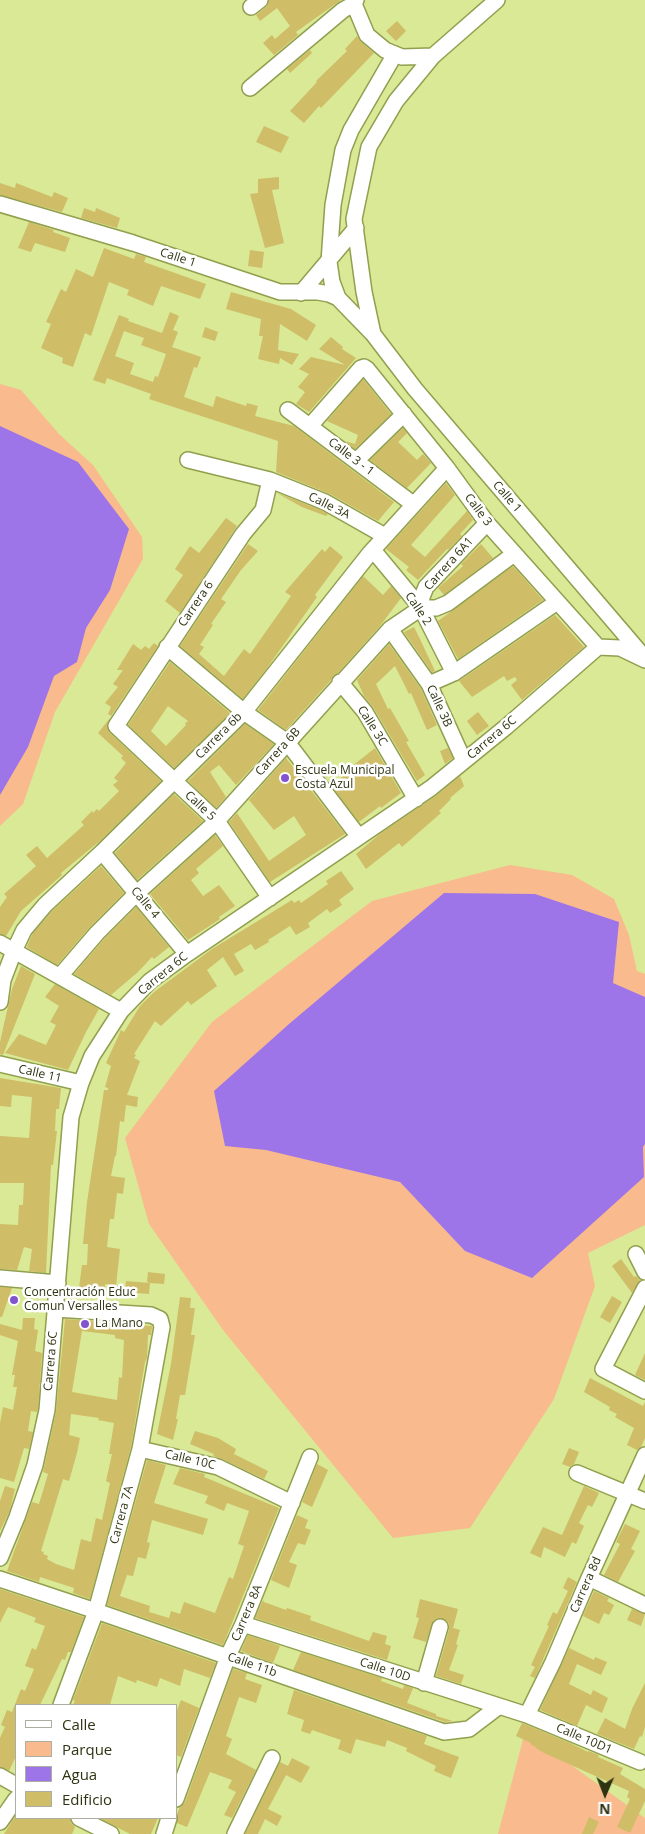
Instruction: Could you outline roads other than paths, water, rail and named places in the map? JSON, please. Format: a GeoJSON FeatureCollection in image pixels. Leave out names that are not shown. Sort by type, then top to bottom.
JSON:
{"type":"FeatureCollection","features":[{"type":"Feature","properties":{"kind":"street","name":"Calle 1"},"geometry":{"type":"LineString","coordinates":[[372,334],[354,219],[369,147],[396,101],[433,56],[497,0]]}},
{"type":"Feature","properties":{"kind":"street"},"geometry":{"type":"LineString","coordinates":[[250,88],[355,2],[367,35],[385,50],[402,57],[433,56]]}},
{"type":"Feature","properties":{"kind":"street"},"geometry":{"type":"LineString","coordinates":[[338,298],[332,282],[329,262],[333,205],[343,150],[350,130],[395,54]]}},
{"type":"Feature","properties":{"kind":"street","name":"Calle 1"},"geometry":{"type":"LineString","coordinates":[[0,204],[133,243],[280,292],[318,292],[338,298],[372,334],[414,389],[645,659]]}},
{"type":"Feature","properties":{"kind":"street"},"geometry":{"type":"LineString","coordinates":[[301,293],[356,228]]}},
{"type":"Feature","properties":{"kind":"street","name":"Calle 3"},"geometry":{"type":"LineString","coordinates":[[310,426],[361,368],[364,367],[447,468],[487,523],[598,647]]}},
{"type":"Feature","properties":{"kind":"street","name":"Calle 3 - 1"},"geometry":{"type":"LineString","coordinates":[[288,410],[413,504]]}},
{"type":"Feature","properties":{"kind":"street"},"geometry":{"type":"LineString","coordinates":[[356,461],[404,414]]}},
{"type":"Feature","properties":{"kind":"street"},"geometry":{"type":"LineString","coordinates":[[188,460],[270,480]]}},
{"type":"Feature","properties":{"kind":"street","name":"Carrera 6b"},"geometry":{"type":"LineString","coordinates":[[0,1002],[4,980],[24,930],[45,905],[102,852],[244,712],[372,550],[447,468]]}},
{"type":"Feature","properties":{"kind":"street","name":"Calle 3A"},"geometry":{"type":"LineString","coordinates":[[270,480],[325,502],[385,536]]}},
{"type":"Feature","properties":{"kind":"street","name":"Carrera 6"},"geometry":{"type":"LineString","coordinates":[[116,726],[243,534],[264,510],[270,480]]}},
{"type":"Feature","properties":{"kind":"street","name":"Carrera 6A1"},"geometry":{"type":"LineString","coordinates":[[421,608],[422,596],[426,588],[487,523]]}},
{"type":"Feature","properties":{"kind":"street","name":"Calle 2"},"geometry":{"type":"LineString","coordinates":[[372,550],[421,608],[454,673]]}},
{"type":"Feature","properties":{"kind":"street","name":"Carrera 6B"},"geometry":{"type":"LineString","coordinates":[[60,976],[97,933],[136,893],[217,821],[340,682],[390,629],[421,608],[436,608],[448,603],[514,554]]}},
{"type":"Feature","properties":{"kind":"street"},"geometry":{"type":"LineString","coordinates":[[430,684],[454,673],[557,602]]}},
{"type":"Feature","properties":{"kind":"street","name":"Calle 3B"},"geometry":{"type":"LineString","coordinates":[[390,629],[430,684],[464,761]]}},
{"type":"Feature","properties":{"kind":"street"},"geometry":{"type":"LineString","coordinates":[[167,647],[244,712],[287,742],[359,837]]}},
{"type":"Feature","properties":{"kind":"street"},"geometry":{"type":"LineString","coordinates":[[598,647],[620,648],[645,659]]}},
{"type":"Feature","properties":{"kind":"street","name":"Carrera 6C"},"geometry":{"type":"LineString","coordinates":[[0,1558],[35,1465],[47,1410],[71,1117],[81,1083],[92,1056],[121,1011],[150,981],[416,799],[506,727],[598,647]]}},
{"type":"Feature","properties":{"kind":"street","name":"Calle 3C"},"geometry":{"type":"LineString","coordinates":[[340,682],[365,712],[416,799]]}},
{"type":"Feature","properties":{"kind":"street","name":"Calle 5"},"geometry":{"type":"LineString","coordinates":[[116,726],[217,821],[270,898]]}},
{"type":"Feature","properties":{"kind":"street","name":"Calle 4"},"geometry":{"type":"LineString","coordinates":[[102,852],[188,954]]}},
{"type":"Feature","properties":{"kind":"street"},"geometry":{"type":"LineString","coordinates":[[0,943],[121,1011]]}},
{"type":"Feature","properties":{"kind":"street","name":"Calle 11"},"geometry":{"type":"LineString","coordinates":[[0,1064],[81,1083]]}},
{"type":"Feature","properties":{"kind":"street"},"geometry":{"type":"LineString","coordinates":[[636,1254],[645,1272]]}},
{"type":"Feature","properties":{"kind":"street"},"geometry":{"type":"LineString","coordinates":[[0,1278],[58,1283]]}},
{"type":"Feature","properties":{"kind":"street"},"geometry":{"type":"LineString","coordinates":[[645,1288],[604,1369],[645,1391]]}},
{"type":"Feature","properties":{"kind":"street","name":"Carrera 7A"},"geometry":{"type":"LineString","coordinates":[[55,1309],[150,1315],[160,1319],[162,1327],[140,1449],[96,1610],[61,1704]]}},
{"type":"Feature","properties":{"kind":"street","name":"Calle 10C"},"geometry":{"type":"LineString","coordinates":[[140,1449],[218,1467],[292,1504]]}},
{"type":"Feature","properties":{"kind":"street","name":"Carrera 8d"},"geometry":{"type":"LineString","coordinates":[[527,1715],[553,1662],[645,1455]]}},
{"type":"Feature","properties":{"kind":"street","name":"Carrera 8A"},"geometry":{"type":"LineString","coordinates":[[178,1794],[228,1656],[243,1624],[310,1457]]}},
{"type":"Feature","properties":{"kind":"street"},"geometry":{"type":"LineString","coordinates":[[577,1473],[645,1501]]}},
{"type":"Feature","properties":{"kind":"street"},"geometry":{"type":"LineString","coordinates":[[589,1578],[645,1605]]}},
{"type":"Feature","properties":{"kind":"street","name":"Calle 11b"},"geometry":{"type":"LineString","coordinates":[[0,1579],[96,1610],[444,1732],[469,1729],[498,1707]]}},
{"type":"Feature","properties":{"kind":"street","name":"Calle 10D"},"geometry":{"type":"LineString","coordinates":[[243,1624],[527,1715]]}},
{"type":"Feature","properties":{"kind":"street"},"geometry":{"type":"LineString","coordinates":[[424,1683],[440,1627]]}},
{"type":"Feature","properties":{"kind":"street","name":"Calle 10D1"},"geometry":{"type":"LineString","coordinates":[[527,1715],[640,1762]]}},
{"type":"Feature","properties":{"kind":"street"},"geometry":{"type":"LineString","coordinates":[[235,1834],[272,1758]]}},
{"type":"Feature","properties":{"kind":"street"},"geometry":{"type":"LineString","coordinates":[[0,1776],[15,1784]]}},
{"type":"Feature","properties":{"kind":"street"},"geometry":{"type":"LineString","coordinates":[[0,1822],[15,1800]]}},
{"type":"Feature","properties":{"kind":"street"},"geometry":{"type":"LineString","coordinates":[[164,1834],[169,1819]]}},
{"type":"Feature","properties":{"kind":"street"},"geometry":{"type":"LineString","coordinates":[[87,1825],[111,1834]]}},
{"type":"Feature","properties":{"kind":"water"},"geometry":{"type":"Polygon","coordinates":[[[0,426],[78,462],[129,529],[110,590],[86,628],[77,662],[54,676],[28,747],[0,795],[0,426]]]}},
{"type":"Feature","properties":{"kind":"water"},"geometry":{"type":"Polygon","coordinates":[[[444,893],[535,894],[619,922],[613,983],[645,997],[644,1177],[532,1278],[465,1251],[400,1182],[266,1150],[225,1146],[214,1091],[289,1024],[444,893]]]}},
{"type":"Feature","properties":{"kind":"place","name":"Escuela Municipal Costa Azul"},"geometry":{"type":"Point","coordinates":[285,778]}},
{"type":"Feature","properties":{"kind":"place","name":"Concentración Educ Comun Versalles"},"geometry":{"type":"Point","coordinates":[14,1300]}},
{"type":"Feature","properties":{"kind":"place","name":"La Mano"},"geometry":{"type":"Point","coordinates":[85,1324]}}]}
